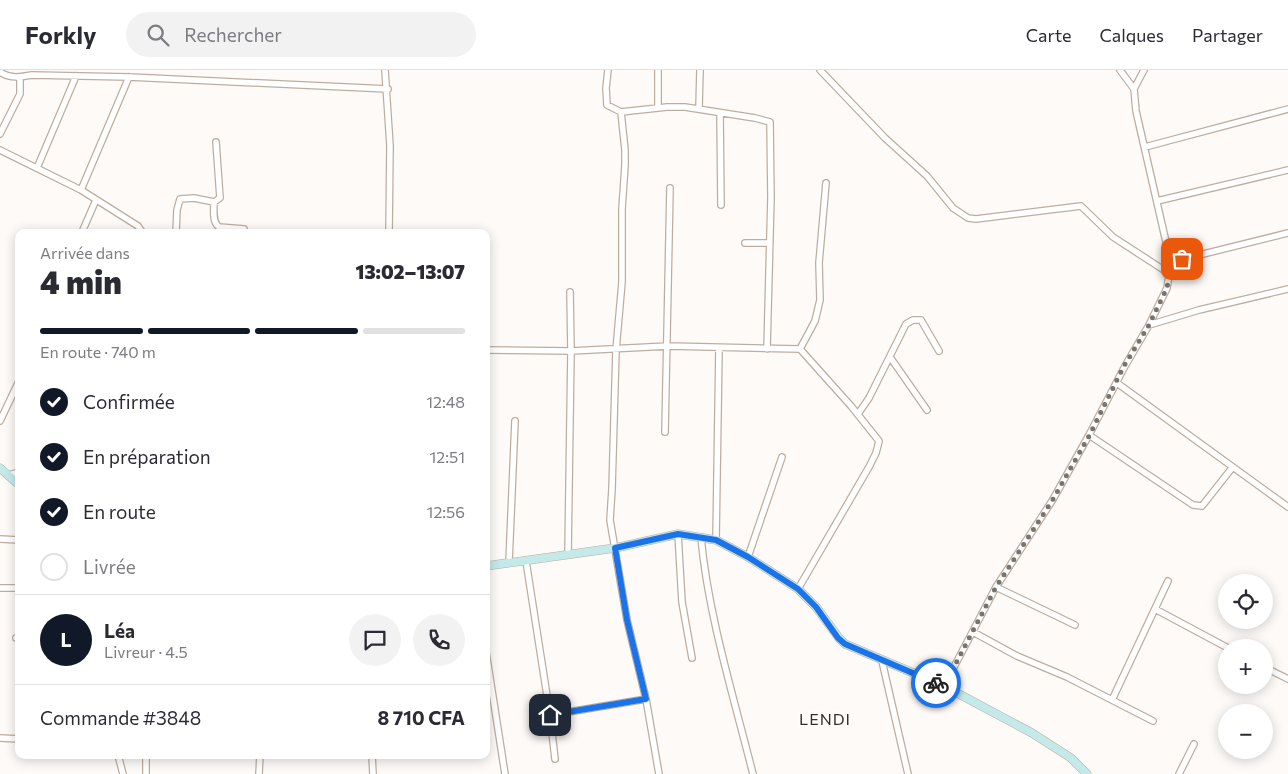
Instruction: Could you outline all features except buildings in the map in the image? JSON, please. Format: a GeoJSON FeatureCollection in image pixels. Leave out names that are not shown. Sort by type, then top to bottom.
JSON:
{"type":"FeatureCollection","features":[{"type":"Feature","properties":{"kind":"main road"},"geometry":{"type":"LineString","coordinates":[[0,468],[15,481]]}},
{"type":"Feature","properties":{"kind":"main road"},"geometry":{"type":"LineString","coordinates":[[490,565],[615,548],[678,534],[716,540],[748,557],[798,589],[816,607],[838,638],[845,644],[944,686],[1032,733],[1071,758],[1087,774]]}},
{"type":"Feature","properties":{"kind":"street"},"geometry":{"type":"LineString","coordinates":[[81,190],[135,70]]}},
{"type":"Feature","properties":{"kind":"street"},"geometry":{"type":"LineString","coordinates":[[385,70],[388,89],[390,146],[389,229]]}},
{"type":"Feature","properties":{"kind":"street"},"geometry":{"type":"LineString","coordinates":[[608,70],[606,88],[608,105],[621,112],[685,107],[770,122],[771,197],[767,349]]}},
{"type":"Feature","properties":{"kind":"street"},"geometry":{"type":"LineString","coordinates":[[658,70],[658,108]]}},
{"type":"Feature","properties":{"kind":"street"},"geometry":{"type":"LineString","coordinates":[[699,108],[700,70]]}},
{"type":"Feature","properties":{"kind":"street"},"geometry":{"type":"LineString","coordinates":[[820,70],[885,138],[927,176],[954,208],[968,218],[976,219],[1081,206],[1113,238],[1170,274]]}},
{"type":"Feature","properties":{"kind":"street"},"geometry":{"type":"LineString","coordinates":[[944,686],[996,587],[1052,501],[1089,436],[1124,366],[1149,325],[1167,288],[1171,262],[1136,111],[1134,89],[1120,70]]}},
{"type":"Feature","properties":{"kind":"street"},"geometry":{"type":"LineString","coordinates":[[1134,89],[1144,70]]}},
{"type":"Feature","properties":{"kind":"street"},"geometry":{"type":"LineString","coordinates":[[0,72],[4,75],[20,78],[32,75],[132,77],[388,89]]}},
{"type":"Feature","properties":{"kind":"street"},"geometry":{"type":"LineString","coordinates":[[37,168],[76,76]]}},
{"type":"Feature","properties":{"kind":"street"},"geometry":{"type":"LineString","coordinates":[[0,134],[20,94],[20,78]]}},
{"type":"Feature","properties":{"kind":"street"},"geometry":{"type":"LineString","coordinates":[[1145,147],[1288,109]]}},
{"type":"Feature","properties":{"kind":"street"},"geometry":{"type":"LineString","coordinates":[[621,112],[625,150],[622,209],[622,282],[616,350],[610,520],[627,620],[646,699],[659,774]]}},
{"type":"Feature","properties":{"kind":"street"},"geometry":{"type":"LineString","coordinates":[[720,113],[721,204]]}},
{"type":"Feature","properties":{"kind":"street"},"geometry":{"type":"LineString","coordinates":[[176,229],[177,210],[180,199],[194,198],[214,202],[220,198],[216,142]]}},
{"type":"Feature","properties":{"kind":"street"},"geometry":{"type":"LineString","coordinates":[[0,150],[81,190],[138,229]]}},
{"type":"Feature","properties":{"kind":"street"},"geometry":{"type":"LineString","coordinates":[[1157,201],[1288,170]]}},
{"type":"Feature","properties":{"kind":"street"},"geometry":{"type":"LineString","coordinates":[[800,349],[815,321],[820,300],[819,263],[826,183]]}},
{"type":"Feature","properties":{"kind":"street"},"geometry":{"type":"LineString","coordinates":[[665,432],[670,188]]}},
{"type":"Feature","properties":{"kind":"street"},"geometry":{"type":"LineString","coordinates":[[83,229],[96,200]]}},
{"type":"Feature","properties":{"kind":"street"},"geometry":{"type":"LineString","coordinates":[[214,202],[216,225],[219,227],[244,229]]}},
{"type":"Feature","properties":{"kind":"street"},"geometry":{"type":"LineString","coordinates":[[1171,262],[1288,233]]}},
{"type":"Feature","properties":{"kind":"street"},"geometry":{"type":"LineString","coordinates":[[745,243],[769,243]]}},
{"type":"Feature","properties":{"kind":"street"},"geometry":{"type":"LineString","coordinates":[[1149,325],[1199,310],[1288,289]]}},
{"type":"Feature","properties":{"kind":"street"},"geometry":{"type":"LineString","coordinates":[[568,555],[570,292]]}},
{"type":"Feature","properties":{"kind":"street"},"geometry":{"type":"LineString","coordinates":[[858,414],[869,398],[906,324],[917,319],[924,324],[939,351]]}},
{"type":"Feature","properties":{"kind":"street"},"geometry":{"type":"LineString","coordinates":[[490,350],[616,350],[668,346],[800,349],[858,414],[879,441],[876,453],[798,589]]}},
{"type":"Feature","properties":{"kind":"street"},"geometry":{"type":"LineString","coordinates":[[716,540],[719,348]]}},
{"type":"Feature","properties":{"kind":"street"},"geometry":{"type":"LineString","coordinates":[[890,357],[927,410]]}},
{"type":"Feature","properties":{"kind":"street"},"geometry":{"type":"LineString","coordinates":[[1117,383],[1288,507]]}},
{"type":"Feature","properties":{"kind":"street"},"geometry":{"type":"LineString","coordinates":[[0,421],[15,389]]}},
{"type":"Feature","properties":{"kind":"street"},"geometry":{"type":"LineString","coordinates":[[509,562],[515,421]]}},
{"type":"Feature","properties":{"kind":"street"},"geometry":{"type":"LineString","coordinates":[[1089,436],[1193,505],[1202,506],[1232,468]]}},
{"type":"Feature","properties":{"kind":"street"},"geometry":{"type":"LineString","coordinates":[[748,557],[782,456]]}},
{"type":"Feature","properties":{"kind":"street"},"geometry":{"type":"LineString","coordinates":[[10,476],[15,474]]}},
{"type":"Feature","properties":{"kind":"street"},"geometry":{"type":"LineString","coordinates":[[678,534],[682,602],[692,658]]}},
{"type":"Feature","properties":{"kind":"street"},"geometry":{"type":"LineString","coordinates":[[701,537],[703,564],[710,598],[754,774]]}},
{"type":"Feature","properties":{"kind":"street"},"geometry":{"type":"LineString","coordinates":[[0,539],[15,540]]}},
{"type":"Feature","properties":{"kind":"street"},"geometry":{"type":"LineString","coordinates":[[526,561],[556,759]]}},
{"type":"Feature","properties":{"kind":"street"},"geometry":{"type":"LineString","coordinates":[[1112,700],[1168,581]]}},
{"type":"Feature","properties":{"kind":"street"},"geometry":{"type":"LineString","coordinates":[[996,587],[1075,625]]}},
{"type":"Feature","properties":{"kind":"street"},"geometry":{"type":"LineString","coordinates":[[0,588],[15,588]]}},
{"type":"Feature","properties":{"kind":"street"},"geometry":{"type":"LineString","coordinates":[[1155,609],[1218,643]]}},
{"type":"Feature","properties":{"kind":"street"},"geometry":{"type":"LineString","coordinates":[[973,632],[1017,656],[1051,669],[1154,722]]}},
{"type":"Feature","properties":{"kind":"street"},"geometry":{"type":"LineString","coordinates":[[882,661],[908,774]]}},
{"type":"Feature","properties":{"kind":"street"},"geometry":{"type":"LineString","coordinates":[[1273,671],[1288,679]]}},
{"type":"Feature","properties":{"kind":"street"},"geometry":{"type":"LineString","coordinates":[[490,678],[505,774]]}},
{"type":"Feature","properties":{"kind":"street"},"geometry":{"type":"LineString","coordinates":[[550,715],[646,699]]}},
{"type":"Feature","properties":{"kind":"street"},"geometry":{"type":"LineString","coordinates":[[0,738],[15,739]]}},
{"type":"Feature","properties":{"kind":"street"},"geometry":{"type":"LineString","coordinates":[[1179,774],[1194,744]]}},
{"type":"Feature","properties":{"kind":"street"},"geometry":{"type":"LineString","coordinates":[[119,759],[123,774]]}},
{"type":"Feature","properties":{"kind":"street"},"geometry":{"type":"LineString","coordinates":[[146,759],[146,774]]}},
{"type":"Feature","properties":{"kind":"street"},"geometry":{"type":"LineString","coordinates":[[259,774],[260,759]]}},
{"type":"Feature","properties":{"kind":"street"},"geometry":{"type":"LineString","coordinates":[[372,759],[373,774]]}},
{"type":"Feature","properties":{"kind":"way so far"},"geometry":{"type":"LineString","coordinates":[[936,683],[944,686],[996,587],[1052,501],[1089,436],[1124,366],[1156,311],[1167,288],[1171,262],[1177,262],[1182,259]]}},
{"type":"Feature","properties":{"kind":"district","name":"LENDI"},"geometry":{"type":"Point","coordinates":[825,719]}},
{"type":"Feature","properties":{"kind":"route"},"geometry":{"type":"LineString","coordinates":[[550,715],[646,699],[627,620],[615,548],[678,534],[716,540],[748,557],[798,589],[816,607],[838,638],[845,644],[936,683]]}}]}
